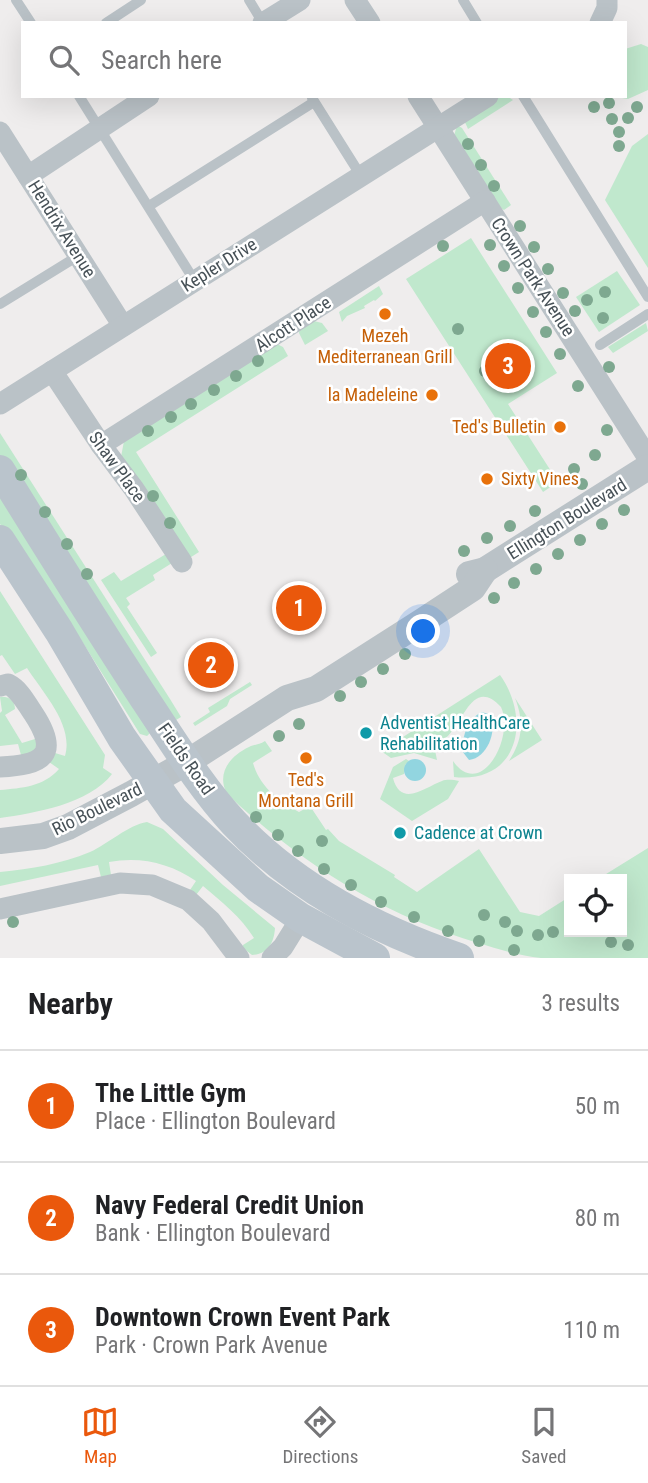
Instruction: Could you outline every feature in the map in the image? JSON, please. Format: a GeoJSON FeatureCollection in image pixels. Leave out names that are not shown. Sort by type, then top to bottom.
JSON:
{"type":"FeatureCollection","features":[{"type":"Feature","properties":{"kind":"main road","name":"Fields Road"},"geometry":{"type":"LineString","coordinates":[[0,470],[186,763],[235,824],[281,865],[351,910],[405,939],[459,958]]}},
{"type":"Feature","properties":{"kind":"main road"},"geometry":{"type":"LineString","coordinates":[[0,540],[60,631],[122,738],[173,810],[258,888],[301,918],[375,958]]}},
{"type":"Feature","properties":{"kind":"street"},"geometry":{"type":"LineString","coordinates":[[266,21],[300,0]]}},
{"type":"Feature","properties":{"kind":"street"},"geometry":{"type":"LineString","coordinates":[[355,0],[369,21]]}},
{"type":"Feature","properties":{"kind":"street"},"geometry":{"type":"LineString","coordinates":[[601,21],[607,8],[607,0]]}},
{"type":"Feature","properties":{"kind":"street"},"geometry":{"type":"LineString","coordinates":[[28,176],[146,98]]}},
{"type":"Feature","properties":{"kind":"street","name":"Crown Park Avenue"},"geometry":{"type":"LineString","coordinates":[[419,98],[648,458]]}},
{"type":"Feature","properties":{"kind":"street","name":"Kepler Drive"},"geometry":{"type":"LineString","coordinates":[[0,404],[485,98]]}},
{"type":"Feature","properties":{"kind":"street","name":"Hendrix Avenue"},"geometry":{"type":"LineString","coordinates":[[0,132],[123,326]]}},
{"type":"Feature","properties":{"kind":"street","name":"Alcott Place"},"geometry":{"type":"LineString","coordinates":[[101,445],[485,201]]}},
{"type":"Feature","properties":{"kind":"street","name":"Shaw Place"},"geometry":{"type":"LineString","coordinates":[[52,371],[182,562]]}},
{"type":"Feature","properties":{"kind":"street","name":"Ellington Boulevard"},"geometry":{"type":"LineString","coordinates":[[153,782],[287,698],[305,676],[462,576],[485,570],[648,467]]}},
{"type":"Feature","properties":{"kind":"street"},"geometry":{"type":"LineString","coordinates":[[0,686],[8,684],[17,691],[45,731],[47,739],[47,746],[39,760],[24,766],[0,768]]}},
{"type":"Feature","properties":{"kind":"street","name":"Rio Boulevard"},"geometry":{"type":"LineString","coordinates":[[0,841],[43,836],[68,827],[153,782]]}},
{"type":"Feature","properties":{"kind":"street"},"geometry":{"type":"LineString","coordinates":[[0,909],[120,883],[152,885],[188,900],[211,921],[239,958]]}},
{"type":"Feature","properties":{"kind":"street"},"geometry":{"type":"LineString","coordinates":[[272,958],[283,947],[301,918]]}},
{"type":"Feature","properties":{"kind":"lane"},"geometry":{"type":"LineString","coordinates":[[16,0],[30,21]]}},
{"type":"Feature","properties":{"kind":"lane"},"geometry":{"type":"LineString","coordinates":[[109,21],[141,0]]}},
{"type":"Feature","properties":{"kind":"lane"},"geometry":{"type":"LineString","coordinates":[[249,0],[262,21]]}},
{"type":"Feature","properties":{"kind":"lane"},"geometry":{"type":"LineString","coordinates":[[463,0],[476,21]]}},
{"type":"Feature","properties":{"kind":"lane"},"geometry":{"type":"LineString","coordinates":[[80,98],[194,280]]}},
{"type":"Feature","properties":{"kind":"lane"},"geometry":{"type":"LineString","coordinates":[[524,98],[648,297]]}},
{"type":"Feature","properties":{"kind":"lane"},"geometry":{"type":"LineString","coordinates":[[149,206],[312,99],[361,176]]}},
{"type":"Feature","properties":{"kind":"lane"},"geometry":{"type":"LineString","coordinates":[[2,298],[78,256]]}},
{"type":"Feature","properties":{"kind":"lane"},"geometry":{"type":"LineString","coordinates":[[600,345],[648,314]]}},
{"type":"Feature","properties":{"kind":"green space"},"geometry":{"type":"Polygon","coordinates":[[[641,44],[648,47],[648,90],[628,99],[622,98],[627,98],[627,48],[641,44]]]}},
{"type":"Feature","properties":{"kind":"green space"},"geometry":{"type":"Polygon","coordinates":[[[498,98],[513,100],[468,129],[464,120],[498,98]]]}},
{"type":"Feature","properties":{"kind":"green space"},"geometry":{"type":"Polygon","coordinates":[[[457,125],[462,128],[511,205],[504,210],[499,207],[454,136],[457,125]]]}},
{"type":"Feature","properties":{"kind":"green space"},"geometry":{"type":"Polygon","coordinates":[[[648,134],[648,268],[605,200],[632,146],[648,134]]]}},
{"type":"Feature","properties":{"kind":"green space"},"geometry":{"type":"Polygon","coordinates":[[[471,238],[557,373],[508,404],[558,482],[543,492],[406,279],[471,238]]]}},
{"type":"Feature","properties":{"kind":"green space"},"geometry":{"type":"Polygon","coordinates":[[[617,271],[640,305],[599,332],[576,297],[617,271]]]}},
{"type":"Feature","properties":{"kind":"green space"},"geometry":{"type":"Polygon","coordinates":[[[379,286],[383,294],[364,306],[365,308],[347,316],[342,322],[339,312],[379,286]]]}},
{"type":"Feature","properties":{"kind":"green space"},"geometry":{"type":"Polygon","coordinates":[[[314,321],[322,323],[328,331],[305,345],[299,333],[300,327],[314,321]]]}},
{"type":"Feature","properties":{"kind":"green space"},"geometry":{"type":"Polygon","coordinates":[[[646,323],[648,331],[613,353],[608,347],[646,323]]]}},
{"type":"Feature","properties":{"kind":"green space"},"geometry":{"type":"Polygon","coordinates":[[[277,344],[283,347],[288,356],[136,452],[199,552],[188,559],[121,457],[124,441],[277,344]]]}},
{"type":"Feature","properties":{"kind":"green space"},"geometry":{"type":"Polygon","coordinates":[[[0,433],[181,717],[171,723],[0,456],[0,433]]]}},
{"type":"Feature","properties":{"kind":"green space"},"geometry":{"type":"Polygon","coordinates":[[[0,488],[150,733],[147,736],[140,734],[58,603],[0,524],[0,488]]]}},
{"type":"Feature","properties":{"kind":"green space"},"geometry":{"type":"Polygon","coordinates":[[[166,554],[172,563],[153,575],[155,580],[126,598],[130,604],[127,607],[157,653],[151,657],[101,580],[114,572],[121,581],[166,554]]]}},
{"type":"Feature","properties":{"kind":"green space"},"geometry":{"type":"Polygon","coordinates":[[[0,591],[105,755],[103,768],[112,774],[90,793],[76,800],[45,810],[0,818],[0,790],[24,787],[46,780],[59,769],[49,762],[55,753],[65,756],[67,744],[61,721],[27,668],[15,674],[2,655],[0,656],[0,591]]]}},
{"type":"Feature","properties":{"kind":"green space"},"geometry":{"type":"Polygon","coordinates":[[[500,675],[510,693],[516,729],[513,746],[505,760],[493,770],[476,776],[454,777],[453,761],[464,771],[474,774],[493,760],[499,748],[504,720],[501,707],[492,699],[484,697],[477,698],[444,740],[434,745],[437,760],[414,753],[391,758],[381,751],[500,675]]]}},
{"type":"Feature","properties":{"kind":"green space"},"geometry":{"type":"Polygon","coordinates":[[[250,682],[252,685],[230,699],[227,706],[195,726],[193,723],[210,712],[208,708],[250,682]]]}},
{"type":"Feature","properties":{"kind":"green space"},"geometry":{"type":"Polygon","coordinates":[[[0,697],[8,698],[14,703],[15,709],[5,715],[22,743],[35,739],[37,744],[34,752],[21,755],[18,744],[0,746],[0,697]]]}},
{"type":"Feature","properties":{"kind":"green space"},"geometry":{"type":"Polygon","coordinates":[[[515,698],[542,740],[509,761],[521,730],[515,698]]]}},
{"type":"Feature","properties":{"kind":"green space"},"geometry":{"type":"Polygon","coordinates":[[[265,741],[272,751],[253,763],[260,779],[271,792],[299,812],[310,806],[326,830],[339,841],[395,875],[394,877],[417,892],[479,849],[520,912],[539,916],[564,900],[564,937],[627,937],[627,874],[606,874],[648,848],[648,958],[541,958],[517,954],[478,943],[408,917],[344,884],[283,842],[227,794],[223,779],[231,760],[242,751],[265,741]]]}},
{"type":"Feature","properties":{"kind":"green space"},"geometry":{"type":"Polygon","coordinates":[[[406,759],[409,761],[405,765],[404,774],[393,778],[402,792],[415,793],[444,780],[459,781],[448,799],[412,821],[380,799],[393,767],[406,759]]]}},
{"type":"Feature","properties":{"kind":"green space"},"geometry":{"type":"Polygon","coordinates":[[[147,822],[163,829],[223,885],[275,928],[272,943],[266,950],[252,955],[243,948],[243,945],[254,938],[231,910],[203,886],[196,895],[190,890],[196,881],[154,862],[121,860],[109,862],[111,875],[101,877],[98,865],[0,886],[0,872],[68,860],[97,849],[133,827],[147,822]]]}},
{"type":"Feature","properties":{"kind":"water"},"geometry":{"type":"Polygon","coordinates":[[[482,712],[491,715],[493,729],[489,743],[481,755],[469,760],[462,751],[465,733],[469,723],[482,712]]]}},
{"type":"Feature","properties":{"kind":"water"},"geometry":{"type":"Polygon","coordinates":[[[415,759],[423,762],[426,770],[423,778],[415,781],[407,778],[404,770],[407,762],[415,759]]]}},
{"type":"Feature","properties":{"kind":"place","name":"Mezeh Mediterranean Grill"},"geometry":{"type":"Point","coordinates":[385,314]}},
{"type":"Feature","properties":{"kind":"place","name":"Downtown Crown Event Park"},"geometry":{"type":"Point","coordinates":[508,366]}},
{"type":"Feature","properties":{"kind":"place","name":"la Madeleine"},"geometry":{"type":"Point","coordinates":[432,395]}},
{"type":"Feature","properties":{"kind":"place","name":"Ted's Bulletin"},"geometry":{"type":"Point","coordinates":[560,427]}},
{"type":"Feature","properties":{"kind":"place","name":"Sixty Vines"},"geometry":{"type":"Point","coordinates":[487,479]}},
{"type":"Feature","properties":{"kind":"place","name":"The Little Gym"},"geometry":{"type":"Point","coordinates":[299,608]}},
{"type":"Feature","properties":{"kind":"place","name":"Navy Federal Credit Union"},"geometry":{"type":"Point","coordinates":[211,665]}},
{"type":"Feature","properties":{"kind":"place","name":"Adventist HealthCare Rehabilitation"},"geometry":{"type":"Point","coordinates":[366,733]}},
{"type":"Feature","properties":{"kind":"place","name":"Ted's Montana Grill"},"geometry":{"type":"Point","coordinates":[306,758]}},
{"type":"Feature","properties":{"kind":"place","name":"Cadence at Crown"},"geometry":{"type":"Point","coordinates":[400,833]}}]}
